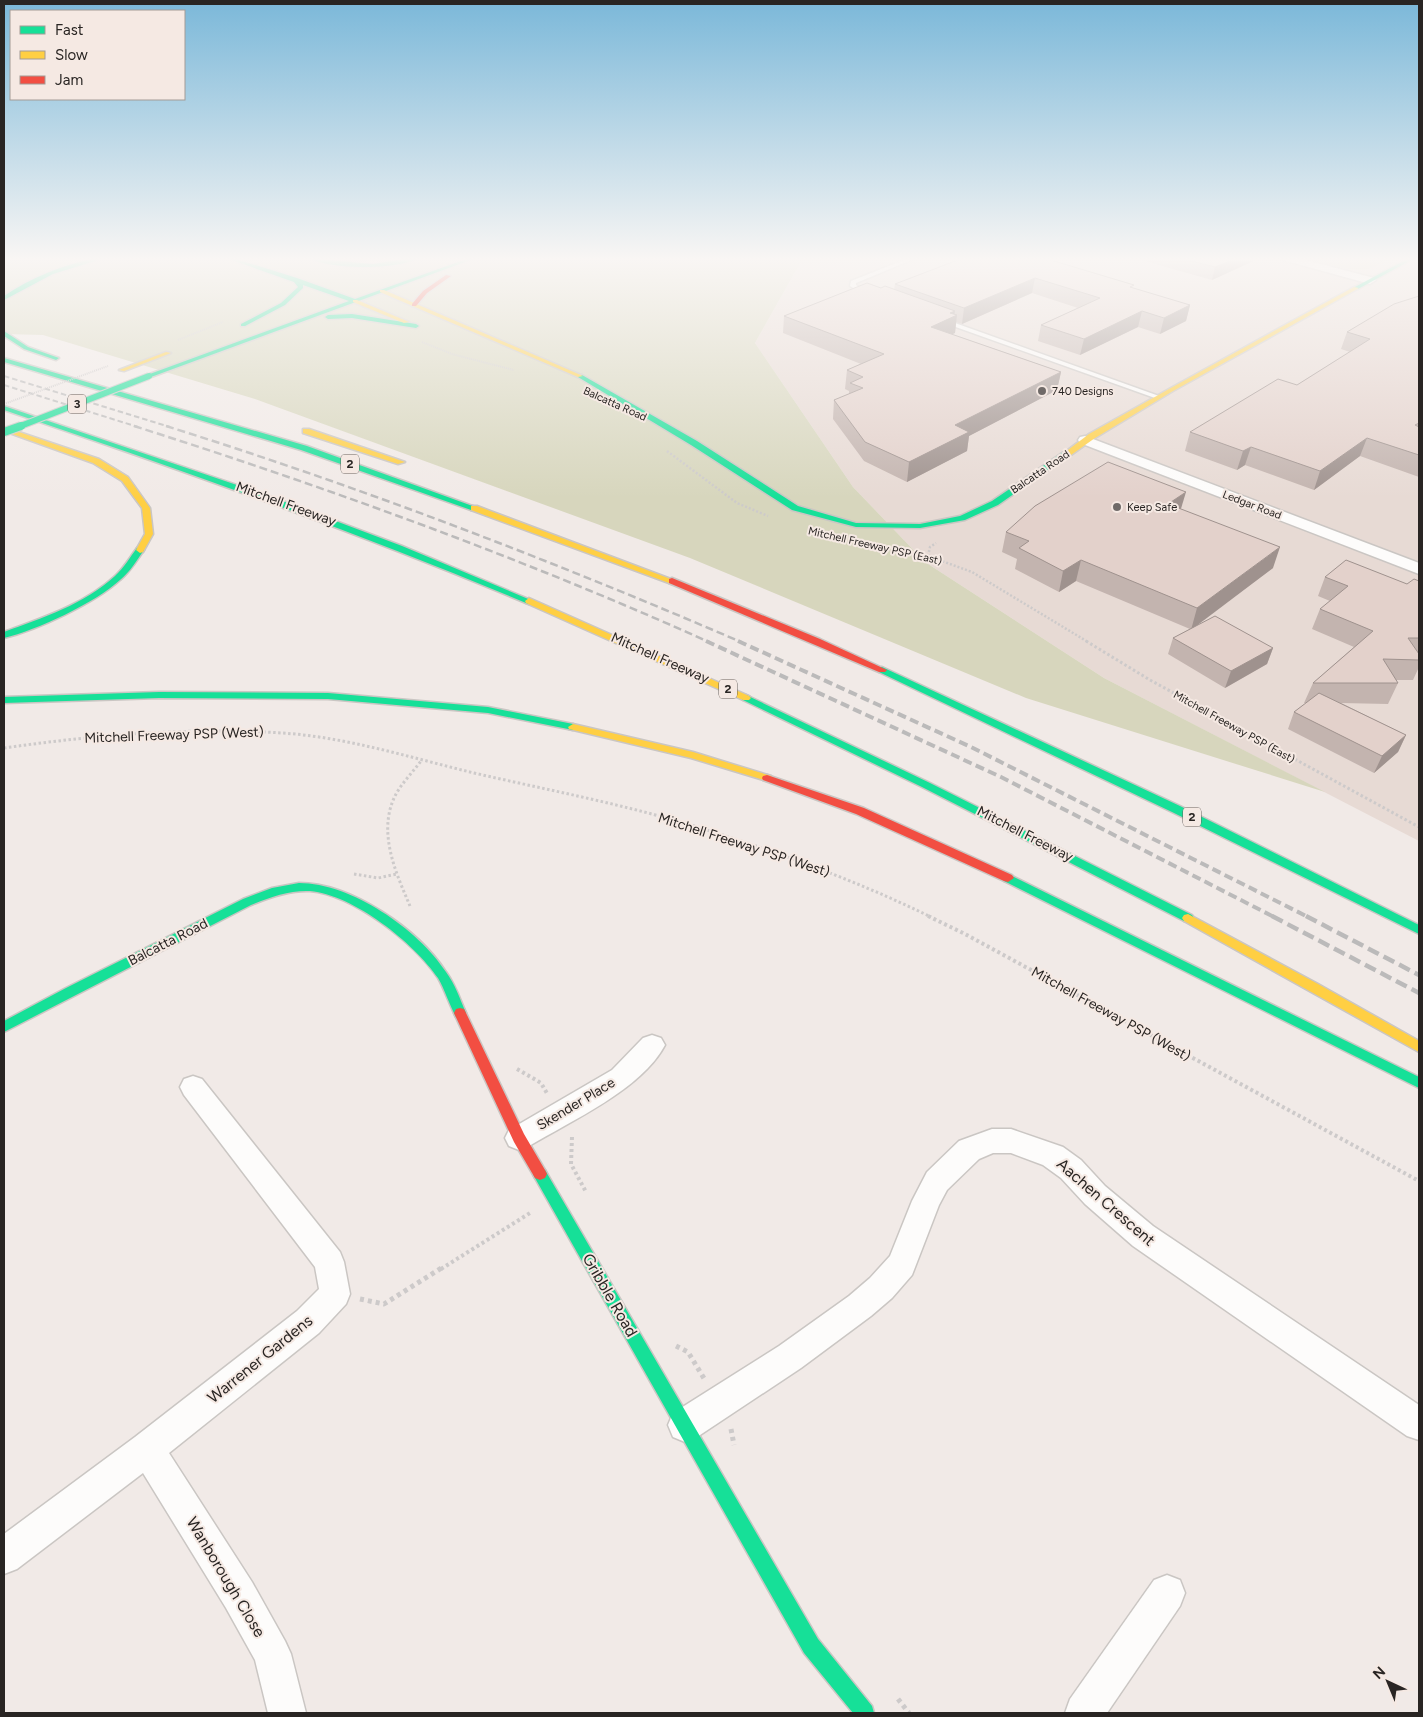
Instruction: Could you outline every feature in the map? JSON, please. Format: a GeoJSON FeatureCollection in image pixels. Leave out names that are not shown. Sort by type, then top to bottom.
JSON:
{"type":"FeatureCollection","features":[{"type":"Feature","properties":{"kind":"main road"},"geometry":{"type":"LineString","coordinates":[[12,338],[26,348],[69,361]]}},
{"type":"Feature","properties":{"kind":"main road","name":"3"},"geometry":{"type":"LineString","coordinates":[[4,431],[255,338]]}},
{"type":"Feature","properties":{"kind":"main road","name":"Balcatta Road"},"geometry":{"type":"LineString","coordinates":[[491,338],[582,377],[651,420],[694,443],[795,508],[812,515],[844,523],[892,527],[932,525],[963,518],[991,505],[1061,459],[1085,440],[1157,397],[1264,338]]}},
{"type":"Feature","properties":{"kind":"main road","name":"3"},"geometry":{"type":"LineString","coordinates":[[68,390],[174,346]]}},
{"type":"Feature","properties":{"kind":"main road","name":"2"},"geometry":{"type":"LineString","coordinates":[[4,360],[304,448],[526,526],[689,588],[963,707],[1176,809],[1419,930]]}},
{"type":"Feature","properties":{"kind":"main road"},"geometry":{"type":"LineString","coordinates":[[112,372],[156,386]]}},
{"type":"Feature","properties":{"kind":"main road","name":"Balcatta Road"},"geometry":{"type":"LineString","coordinates":[[557,379],[651,420]]}},
{"type":"Feature","properties":{"kind":"main road"},"geometry":{"type":"LineString","coordinates":[[4,413],[31,403]]}},
{"type":"Feature","properties":{"kind":"main road","name":"Mitchell Freeway"},"geometry":{"type":"LineString","coordinates":[[4,408],[160,459],[352,529],[546,607],[677,666],[848,746],[1063,853],[1266,961],[1419,1047]]}},
{"type":"Feature","properties":{"kind":"main road"},"geometry":{"type":"LineString","coordinates":[[298,428],[345,442],[416,468]]}},
{"type":"Feature","properties":{"kind":"main road"},"geometry":{"type":"LineString","coordinates":[[4,431],[96,462],[125,479],[146,508],[149,534],[142,550],[124,571],[89,598],[62,613],[4,635]]}},
{"type":"Feature","properties":{"kind":"main road"},"geometry":{"type":"LineString","coordinates":[[557,526],[689,588]]}},
{"type":"Feature","properties":{"kind":"main road"},"geometry":{"type":"LineString","coordinates":[[4,700],[159,694],[328,696],[488,710],[625,738],[693,755],[748,771],[860,811],[994,871],[1419,1083]]}},
{"type":"Feature","properties":{"kind":"main road","name":"Balcatta Road"},"geometry":{"type":"LineString","coordinates":[[4,1027],[70,991],[262,895],[277,890],[302,887],[324,889],[341,895]]}},
{"type":"Feature","properties":{"kind":"main road","name":"Gribble Road"},"geometry":{"type":"LineString","coordinates":[[341,895],[397,927],[441,973],[519,1138],[811,1646],[866,1713]]}},
{"type":"Feature","properties":{"kind":"street","name":"Ledgar Road"},"geometry":{"type":"LineString","coordinates":[[1085,440],[1419,569]]}},
{"type":"Feature","properties":{"kind":"street","name":"Skender Place"},"geometry":{"type":"LineString","coordinates":[[519,1138],[621,1078],[652,1045]]}},
{"type":"Feature","properties":{"kind":"street"},"geometry":{"type":"LineString","coordinates":[[193,1087],[329,1262],[335,1294]]}},
{"type":"Feature","properties":{"kind":"street","name":"Aachen Crescent"},"geometry":{"type":"LineString","coordinates":[[684,1425],[790,1357],[860,1306],[881,1288],[901,1265],[926,1201],[937,1181],[970,1150],[992,1141],[1011,1141],[1053,1156],[1143,1236],[1419,1424]]}},
{"type":"Feature","properties":{"kind":"street","name":"Warrener Gardens"},"geometry":{"type":"LineString","coordinates":[[4,1556],[147,1448],[308,1322],[335,1294]]}},
{"type":"Feature","properties":{"kind":"street","name":"Wanborough Close"},"geometry":{"type":"LineString","coordinates":[[147,1448],[239,1595],[272,1654],[287,1713]]}},
{"type":"Feature","properties":{"kind":"street"},"geometry":{"type":"LineString","coordinates":[[1084,1713],[1167,1593]]}},
{"type":"Feature","properties":{"kind":"lane"},"geometry":{"type":"LineString","coordinates":[[992,338],[1157,397]]}},
{"type":"Feature","properties":{"kind":"path"},"geometry":{"type":"LineString","coordinates":[[174,346],[196,338]]}},
{"type":"Feature","properties":{"kind":"path"},"geometry":{"type":"LineString","coordinates":[[416,340],[452,354],[518,371]]}},
{"type":"Feature","properties":{"kind":"path"},"geometry":{"type":"LineString","coordinates":[[4,404],[112,372]]}},
{"type":"Feature","properties":{"kind":"path"},"geometry":{"type":"LineString","coordinates":[[663,449],[737,503],[773,518]]}},
{"type":"Feature","properties":{"kind":"path","name":"Mitchell Freeway PSP (East)"},"geometry":{"type":"LineString","coordinates":[[873,546],[928,556],[972,572],[1150,680],[1419,827]]}},
{"type":"Feature","properties":{"kind":"path","name":"Mitchell Freeway PSP (West)"},"geometry":{"type":"LineString","coordinates":[[4,748],[135,734],[258,731],[324,738],[632,809],[686,824],[798,860],[869,889],[965,934],[1419,1181]]}},
{"type":"Feature","properties":{"kind":"path"},"geometry":{"type":"LineString","coordinates":[[397,927],[413,916],[394,864],[387,824],[394,799],[421,760]]}},
{"type":"Feature","properties":{"kind":"path"},"geometry":{"type":"LineString","coordinates":[[512,1060],[517,1068],[541,1083],[572,1137],[571,1164],[590,1200]]}},
{"type":"Feature","properties":{"kind":"path"},"geometry":{"type":"LineString","coordinates":[[335,1294],[384,1304],[554,1198]]}},
{"type":"Feature","properties":{"kind":"path"},"geometry":{"type":"LineString","coordinates":[[672,1345],[688,1352],[730,1422],[735,1454]]}},
{"type":"Feature","properties":{"kind":"path"},"geometry":{"type":"LineString","coordinates":[[897,1698],[909,1713]]}},
{"type":"Feature","properties":{"kind":"shaded area"},"geometry":{"type":"Polygon","coordinates":[[[758,338],[1419,338],[1419,841],[1104,678],[925,562],[853,487],[755,343],[758,338]]]}},
{"type":"Feature","properties":{"kind":"green space"},"geometry":{"type":"Polygon","coordinates":[[[53,338],[758,338],[755,343],[853,487],[925,562],[1104,678],[1325,792],[1026,698],[690,558],[255,399],[53,338]]]}},
{"type":"Feature","properties":{"kind":"building"},"geometry":{"type":"Polygon","coordinates":[[[842,338],[963,338],[1061,372],[955,425],[969,432],[909,462],[865,442],[834,400],[863,388],[850,383],[863,377],[847,370],[884,354],[842,338]]]}},
{"type":"Feature","properties":{"kind":"building"},"geometry":{"type":"Polygon","coordinates":[[[1367,338],[1419,338],[1419,423],[1415,425],[1419,427],[1419,455],[1367,438],[1320,471],[1251,447],[1243,451],[1190,432],[1278,379],[1297,385],[1370,339],[1367,338]]]}},
{"type":"Feature","properties":{"kind":"building"},"geometry":{"type":"Polygon","coordinates":[[[1108,462],[1186,492],[1168,504],[1280,547],[1197,608],[1081,560],[1063,571],[1019,548],[1029,541],[1006,532],[1035,506],[1108,462]]]}},
{"type":"Feature","properties":{"kind":"building"},"geometry":{"type":"Polygon","coordinates":[[[1346,560],[1407,584],[1414,579],[1419,581],[1419,638],[1408,638],[1419,654],[1419,660],[1383,659],[1398,683],[1313,683],[1373,631],[1320,609],[1348,586],[1325,577],[1346,560]]]}},
{"type":"Feature","properties":{"kind":"building"},"geometry":{"type":"Polygon","coordinates":[[[1215,616],[1273,648],[1231,671],[1173,638],[1215,616]]]}},
{"type":"Feature","properties":{"kind":"building"},"geometry":{"type":"Polygon","coordinates":[[[1319,693],[1406,735],[1382,756],[1294,712],[1319,693]]]}},
{"type":"Feature","properties":{"kind":"railway"},"geometry":{"type":"LineString","coordinates":[[4,376],[170,427]]}},
{"type":"Feature","properties":{"kind":"railway"},"geometry":{"type":"LineString","coordinates":[[4,385],[138,427]]}},
{"type":"Feature","properties":{"kind":"railway"},"geometry":{"type":"LineString","coordinates":[[134,426],[352,499],[496,553],[639,611],[709,642]]}},
{"type":"Feature","properties":{"kind":"railway"},"geometry":{"type":"LineString","coordinates":[[166,426],[312,474],[456,526],[741,642]]}},
{"type":"Feature","properties":{"kind":"railway"},"geometry":{"type":"LineString","coordinates":[[706,641],[1001,777],[1274,917]]}},
{"type":"Feature","properties":{"kind":"railway"},"geometry":{"type":"LineString","coordinates":[[738,641],[971,747],[1308,917]]}},
{"type":"Feature","properties":{"kind":"railway"},"geometry":{"type":"LineString","coordinates":[[1272,916],[1419,993]]}},
{"type":"Feature","properties":{"kind":"railway"},"geometry":{"type":"LineString","coordinates":[[1306,916],[1419,975]]}},
{"type":"Feature","properties":{"kind":"traffic: fast"},"geometry":{"type":"LineString","coordinates":[[12,338],[26,348],[56,358]]}},
{"type":"Feature","properties":{"kind":"traffic: fast"},"geometry":{"type":"LineString","coordinates":[[149,376],[253,338]]}},
{"type":"Feature","properties":{"kind":"traffic: fast"},"geometry":{"type":"LineString","coordinates":[[4,360],[304,448],[474,508]]}},
{"type":"Feature","properties":{"kind":"traffic: fast"},"geometry":{"type":"LineString","coordinates":[[4,432],[149,376]]}},
{"type":"Feature","properties":{"kind":"traffic: fast"},"geometry":{"type":"LineString","coordinates":[[580,376],[694,443],[795,508],[856,525],[920,526],[962,518],[995,503],[1068,453]]}},
{"type":"Feature","properties":{"kind":"traffic: fast"},"geometry":{"type":"LineString","coordinates":[[4,408],[137,452],[269,499],[399,548],[529,601]]}},
{"type":"Feature","properties":{"kind":"traffic: fast"},"geometry":{"type":"LineString","coordinates":[[4,635],[34,624],[92,597],[118,578],[140,550]]}},
{"type":"Feature","properties":{"kind":"traffic: fast"},"geometry":{"type":"LineString","coordinates":[[882,670],[1176,809],[1419,930]]}},
{"type":"Feature","properties":{"kind":"traffic: fast"},"geometry":{"type":"LineString","coordinates":[[4,700],[159,695],[328,696],[488,710],[573,727]]}},
{"type":"Feature","properties":{"kind":"traffic: fast"},"geometry":{"type":"LineString","coordinates":[[746,698],[926,785],[1188,918]]}},
{"type":"Feature","properties":{"kind":"traffic: fast"},"geometry":{"type":"LineString","coordinates":[[1008,878],[1419,1083]]}},
{"type":"Feature","properties":{"kind":"traffic: fast"},"geometry":{"type":"LineString","coordinates":[[4,1027],[70,991],[247,902],[272,892],[299,887],[317,888],[334,893],[351,900],[385,920],[416,946],[440,972],[449,987],[460,1013]]}},
{"type":"Feature","properties":{"kind":"traffic: fast"},"geometry":{"type":"LineString","coordinates":[[540,1174],[811,1646],[865,1713]]}},
{"type":"Feature","properties":{"kind":"traffic: slow"},"geometry":{"type":"LineString","coordinates":[[492,338],[580,376]]}},
{"type":"Feature","properties":{"kind":"traffic: slow"},"geometry":{"type":"LineString","coordinates":[[1068,453],[1092,436],[1265,338]]}},
{"type":"Feature","properties":{"kind":"traffic: slow"},"geometry":{"type":"LineString","coordinates":[[122,370],[168,353]]}},
{"type":"Feature","properties":{"kind":"traffic: slow"},"geometry":{"type":"LineString","coordinates":[[4,429],[96,461],[125,479],[146,508],[149,534],[140,550]]}},
{"type":"Feature","properties":{"kind":"traffic: slow"},"geometry":{"type":"LineString","coordinates":[[306,431],[401,462]]}},
{"type":"Feature","properties":{"kind":"traffic: slow"},"geometry":{"type":"LineString","coordinates":[[474,508],[672,581]]}},
{"type":"Feature","properties":{"kind":"traffic: slow"},"geometry":{"type":"LineString","coordinates":[[529,601],[746,698]]}},
{"type":"Feature","properties":{"kind":"traffic: slow"},"geometry":{"type":"LineString","coordinates":[[573,727],[693,755],[767,778]]}},
{"type":"Feature","properties":{"kind":"traffic: slow"},"geometry":{"type":"LineString","coordinates":[[1188,918],[1419,1047]]}},
{"type":"Feature","properties":{"kind":"traffic: jam"},"geometry":{"type":"LineString","coordinates":[[672,581],[882,670]]}},
{"type":"Feature","properties":{"kind":"traffic: jam"},"geometry":{"type":"LineString","coordinates":[[767,778],[860,811],[1008,878]]}},
{"type":"Feature","properties":{"kind":"traffic: jam"},"geometry":{"type":"LineString","coordinates":[[460,1013],[519,1138],[540,1174]]}},
{"type":"Feature","properties":{"kind":"place","name":"740 Designs"},"geometry":{"type":"Point","coordinates":[1042,391]}},
{"type":"Feature","properties":{"kind":"place","name":"Keep Safe"},"geometry":{"type":"Point","coordinates":[1117,507]}}]}
